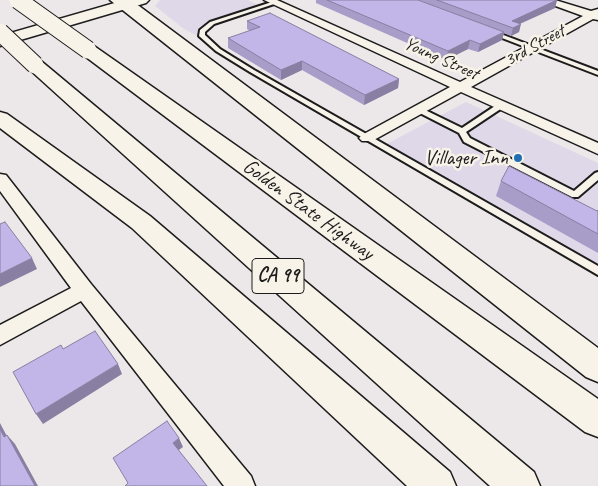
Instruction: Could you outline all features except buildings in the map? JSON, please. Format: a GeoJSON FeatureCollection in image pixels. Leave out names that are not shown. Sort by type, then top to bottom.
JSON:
{"type":"FeatureCollection","features":[{"type":"Feature","properties":{"kind":"main road","name":"Golden State Highway"},"geometry":{"type":"LineString","coordinates":[[18,0],[598,420]]}},
{"type":"Feature","properties":{"kind":"main road"},"geometry":{"type":"LineString","coordinates":[[0,25],[91,0]]}},
{"type":"Feature","properties":{"kind":"main road"},"geometry":{"type":"LineString","coordinates":[[0,41],[129,2],[598,367]]}},
{"type":"Feature","properties":{"kind":"main road","name":"CA 99"},"geometry":{"type":"LineString","coordinates":[[0,32],[35,65],[520,486]]}},
{"type":"Feature","properties":{"kind":"main road"},"geometry":{"type":"LineString","coordinates":[[0,118],[141,222],[436,486]]}},
{"type":"Feature","properties":{"kind":"street"},"geometry":{"type":"LineString","coordinates":[[544,0],[596,15]]}},
{"type":"Feature","properties":{"kind":"street","name":"Young Street"},"geometry":{"type":"LineString","coordinates":[[271,1],[598,149]]}},
{"type":"Feature","properties":{"kind":"street","name":"3rd Street"},"geometry":{"type":"LineString","coordinates":[[367,138],[532,47],[596,15]]}},
{"type":"Feature","properties":{"kind":"street"},"geometry":{"type":"LineString","coordinates":[[0,179],[84,290],[241,486]]}},
{"type":"Feature","properties":{"kind":"street"},"geometry":{"type":"LineString","coordinates":[[0,336],[84,290]]}},
{"type":"Feature","properties":{"kind":"lane"},"geometry":{"type":"LineString","coordinates":[[271,1],[212,23],[202,31],[202,36],[227,56],[598,271]]}},
{"type":"Feature","properties":{"kind":"lane"},"geometry":{"type":"LineString","coordinates":[[486,30],[598,73]]}},
{"type":"Feature","properties":{"kind":"lane"},"geometry":{"type":"LineString","coordinates":[[462,131],[501,106]]}},
{"type":"Feature","properties":{"kind":"lane"},"geometry":{"type":"LineString","coordinates":[[418,110],[462,131],[467,140],[576,195],[598,175]]}},
{"type":"Feature","properties":{"kind":"shaded area"},"geometry":{"type":"Polygon","coordinates":[[[160,0],[248,0],[262,7],[212,23],[205,29],[203,39],[184,29],[155,6],[160,0]]]}},
{"type":"Feature","properties":{"kind":"shaded area"},"geometry":{"type":"Polygon","coordinates":[[[466,102],[598,163],[598,271],[381,147],[466,102]]]}},
{"type":"Feature","properties":{"kind":"place","name":"Villager Inn"},"geometry":{"type":"Point","coordinates":[518,158]}}]}
